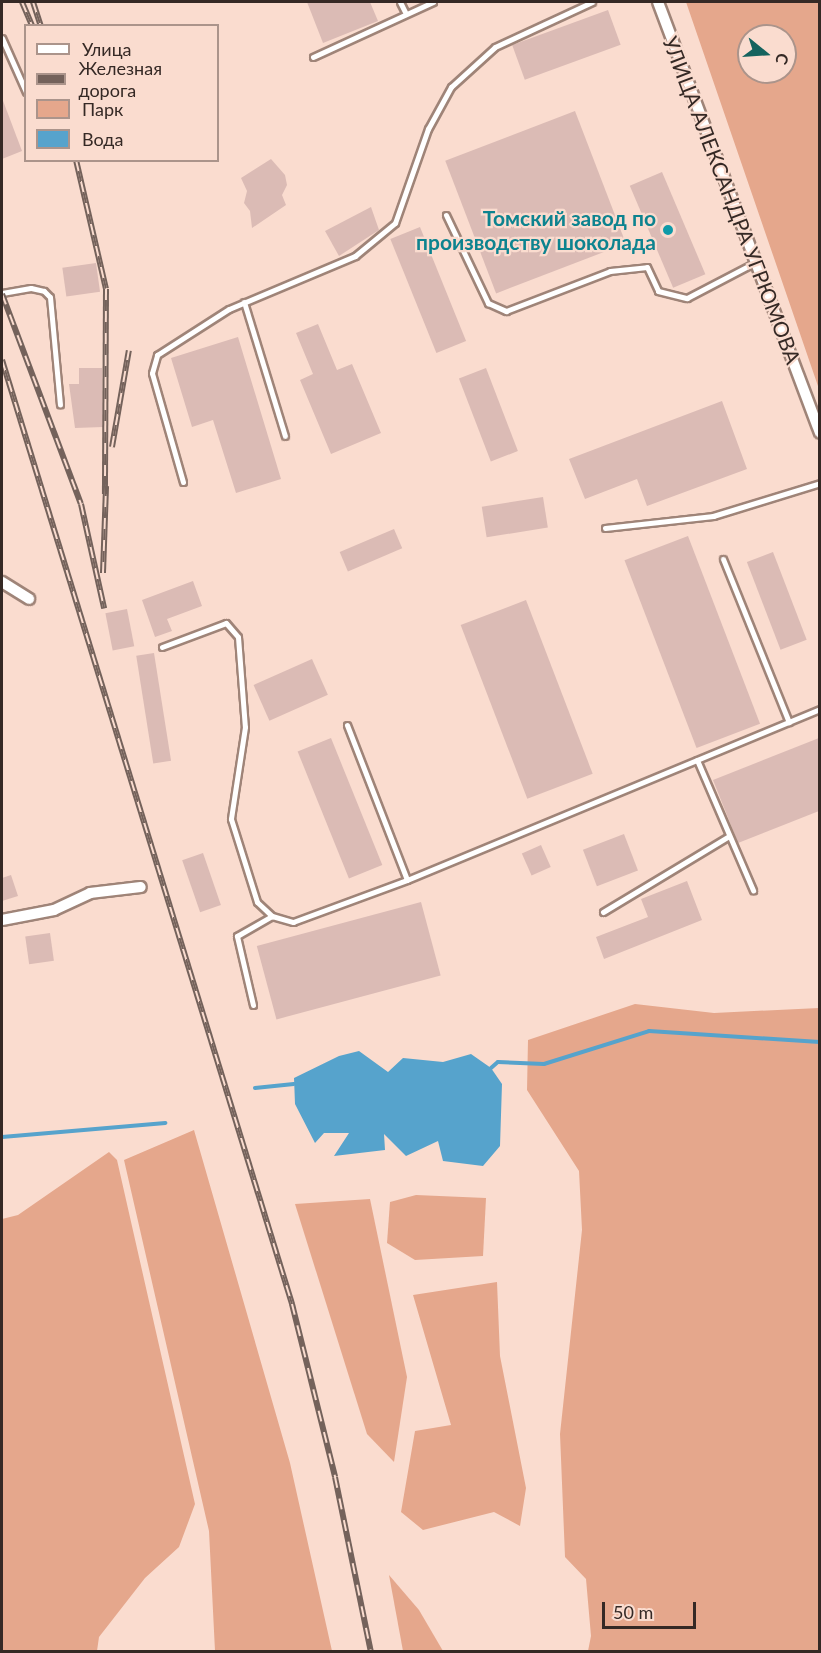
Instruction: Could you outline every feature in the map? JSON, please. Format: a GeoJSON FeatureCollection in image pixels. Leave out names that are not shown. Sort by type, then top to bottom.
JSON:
{"type":"FeatureCollection","features":[{"type":"Feature","properties":{"kind":"street","name":"УЛИЦА АЛЕКСАНДРА УГРЮМОВА"},"geometry":{"type":"LineString","coordinates":[[658,2],[819,433]]}},
{"type":"Feature","properties":{"kind":"street"},"geometry":{"type":"LineString","coordinates":[[2,582],[29,598]]}},
{"type":"Feature","properties":{"kind":"street"},"geometry":{"type":"LineString","coordinates":[[2,920],[54,910],[90,893],[141,888]]}},
{"type":"Feature","properties":{"kind":"lane"},"geometry":{"type":"LineString","coordinates":[[400,2],[405,12]]}},
{"type":"Feature","properties":{"kind":"lane"},"geometry":{"type":"LineString","coordinates":[[313,57],[405,12],[433,2]]}},
{"type":"Feature","properties":{"kind":"lane"},"geometry":{"type":"LineString","coordinates":[[183,482],[152,373],[158,355],[244,302],[355,256],[395,223],[428,129],[451,87],[495,47],[592,2]]}},
{"type":"Feature","properties":{"kind":"lane"},"geometry":{"type":"LineString","coordinates":[[2,38],[24,88]]}},
{"type":"Feature","properties":{"kind":"lane"},"geometry":{"type":"LineString","coordinates":[[446,215],[488,303],[506,311],[610,271],[647,267],[658,291],[687,298],[756,262]]}},
{"type":"Feature","properties":{"kind":"lane"},"geometry":{"type":"LineString","coordinates":[[2,293],[31,288],[50,297],[60,405]]}},
{"type":"Feature","properties":{"kind":"lane"},"geometry":{"type":"LineString","coordinates":[[244,302],[285,436]]}},
{"type":"Feature","properties":{"kind":"lane"},"geometry":{"type":"LineString","coordinates":[[605,528],[713,516],[819,483]]}},
{"type":"Feature","properties":{"kind":"lane"},"geometry":{"type":"LineString","coordinates":[[723,559],[789,722]]}},
{"type":"Feature","properties":{"kind":"lane"},"geometry":{"type":"LineString","coordinates":[[162,647],[226,623],[238,637],[245,726],[231,819],[257,902],[272,916],[293,922],[406,880],[819,709]]}},
{"type":"Feature","properties":{"kind":"lane"},"geometry":{"type":"LineString","coordinates":[[346,725],[406,880]]}},
{"type":"Feature","properties":{"kind":"lane"},"geometry":{"type":"LineString","coordinates":[[697,760],[753,890]]}},
{"type":"Feature","properties":{"kind":"lane"},"geometry":{"type":"LineString","coordinates":[[603,912],[729,836]]}},
{"type":"Feature","properties":{"kind":"lane"},"geometry":{"type":"LineString","coordinates":[[253,1005],[237,936],[272,916]]}},
{"type":"Feature","properties":{"kind":"green space"},"geometry":{"type":"Polygon","coordinates":[[[686,2],[819,2],[819,389],[686,2]]]}},
{"type":"Feature","properties":{"kind":"green space"},"geometry":{"type":"Polygon","coordinates":[[[635,1004],[714,1013],[819,1008],[819,1651],[588,1651],[591,1636],[586,1579],[565,1557],[560,1434],[582,1230],[579,1171],[527,1090],[528,1040],[635,1004]]]}},
{"type":"Feature","properties":{"kind":"green space"},"geometry":{"type":"Polygon","coordinates":[[[194,1130],[290,1463],[332,1651],[215,1651],[209,1531],[124,1160],[194,1130]]]}},
{"type":"Feature","properties":{"kind":"green space"},"geometry":{"type":"Polygon","coordinates":[[[109,1152],[117,1160],[195,1504],[179,1547],[145,1578],[99,1637],[97,1651],[2,1651],[2,1219],[18,1215],[109,1152]]]}},
{"type":"Feature","properties":{"kind":"green space"},"geometry":{"type":"Polygon","coordinates":[[[416,1195],[486,1198],[483,1256],[415,1260],[387,1243],[390,1202],[416,1195]]]}},
{"type":"Feature","properties":{"kind":"green space"},"geometry":{"type":"Polygon","coordinates":[[[370,1199],[407,1377],[394,1462],[367,1434],[295,1204],[370,1199]]]}},
{"type":"Feature","properties":{"kind":"green space"},"geometry":{"type":"Polygon","coordinates":[[[497,1282],[500,1356],[526,1488],[520,1526],[494,1512],[423,1530],[401,1512],[415,1431],[451,1425],[413,1295],[497,1282]]]}},
{"type":"Feature","properties":{"kind":"green space"},"geometry":{"type":"Polygon","coordinates":[[[389,1575],[419,1610],[443,1651],[403,1651],[389,1575]]]}},
{"type":"Feature","properties":{"kind":"water"},"geometry":{"type":"Polygon","coordinates":[[[359,1051],[388,1072],[403,1058],[443,1062],[471,1054],[491,1068],[502,1084],[500,1146],[483,1166],[443,1161],[438,1141],[406,1156],[384,1134],[385,1150],[334,1156],[349,1133],[324,1133],[315,1143],[295,1104],[294,1078],[339,1056],[359,1051]]]}},
{"type":"Feature","properties":{"kind":"building"},"geometry":{"type":"Polygon","coordinates":[[[307,2],[370,2],[378,21],[323,43],[307,2]]]}},
{"type":"Feature","properties":{"kind":"building"},"geometry":{"type":"Polygon","coordinates":[[[608,10],[621,45],[525,80],[512,45],[608,10]]]}},
{"type":"Feature","properties":{"kind":"building"},"geometry":{"type":"Polygon","coordinates":[[[2,98],[22,151],[2,159],[2,98]]]}},
{"type":"Feature","properties":{"kind":"building"},"geometry":{"type":"Polygon","coordinates":[[[575,111],[626,244],[496,293],[445,161],[575,111]]]}},
{"type":"Feature","properties":{"kind":"building"},"geometry":{"type":"Polygon","coordinates":[[[271,159],[285,175],[287,185],[282,195],[286,205],[252,228],[250,211],[244,203],[247,191],[241,178],[271,159]]]}},
{"type":"Feature","properties":{"kind":"building","name":"Томский завод по производству шоколада"},"geometry":{"type":"Polygon","coordinates":[[[662,172],[705,274],[673,288],[630,186],[662,172]]]}},
{"type":"Feature","properties":{"kind":"building"},"geometry":{"type":"Polygon","coordinates":[[[371,207],[379,230],[339,256],[325,231],[371,207]]]}},
{"type":"Feature","properties":{"kind":"building"},"geometry":{"type":"Polygon","coordinates":[[[420,227],[466,341],[436,353],[390,239],[420,227]]]}},
{"type":"Feature","properties":{"kind":"building"},"geometry":{"type":"Polygon","coordinates":[[[96,263],[100,292],[66,296],[62,268],[96,263]]]}},
{"type":"Feature","properties":{"kind":"building"},"geometry":{"type":"Polygon","coordinates":[[[318,324],[337,370],[352,364],[381,433],[331,454],[300,380],[313,374],[296,333],[318,324]]]}},
{"type":"Feature","properties":{"kind":"building"},"geometry":{"type":"Polygon","coordinates":[[[238,337],[281,479],[236,493],[213,420],[192,427],[171,358],[238,337]]]}},
{"type":"Feature","properties":{"kind":"building"},"geometry":{"type":"Polygon","coordinates":[[[79,368],[102,368],[103,427],[75,428],[69,384],[79,384],[79,368]]]}},
{"type":"Feature","properties":{"kind":"building"},"geometry":{"type":"Polygon","coordinates":[[[486,368],[518,451],[491,461],[459,378],[486,368]]]}},
{"type":"Feature","properties":{"kind":"building"},"geometry":{"type":"Polygon","coordinates":[[[722,401],[747,469],[647,506],[637,479],[585,499],[569,459],[722,401]]]}},
{"type":"Feature","properties":{"kind":"building"},"geometry":{"type":"Polygon","coordinates":[[[543,497],[548,528],[487,537],[482,507],[543,497]]]}},
{"type":"Feature","properties":{"kind":"building"},"geometry":{"type":"Polygon","coordinates":[[[394,529],[402,548],[348,571],[340,552],[394,529]]]}},
{"type":"Feature","properties":{"kind":"building"},"geometry":{"type":"Polygon","coordinates":[[[688,536],[760,724],[697,748],[625,560],[688,536]]]}},
{"type":"Feature","properties":{"kind":"building"},"geometry":{"type":"Polygon","coordinates":[[[773,552],[807,640],[781,650],[747,562],[773,552]]]}},
{"type":"Feature","properties":{"kind":"building"},"geometry":{"type":"Polygon","coordinates":[[[193,581],[202,606],[167,619],[172,631],[155,637],[142,600],[193,581]]]}},
{"type":"Feature","properties":{"kind":"building"},"geometry":{"type":"Polygon","coordinates":[[[526,600],[593,774],[527,799],[461,625],[526,600]]]}},
{"type":"Feature","properties":{"kind":"building"},"geometry":{"type":"Polygon","coordinates":[[[127,609],[134,646],[113,650],[105,613],[127,609]]]}},
{"type":"Feature","properties":{"kind":"building"},"geometry":{"type":"Polygon","coordinates":[[[154,653],[171,761],[153,763],[136,656],[154,653]]]}},
{"type":"Feature","properties":{"kind":"building"},"geometry":{"type":"Polygon","coordinates":[[[312,659],[328,695],[269,721],[254,685],[312,659]]]}},
{"type":"Feature","properties":{"kind":"building"},"geometry":{"type":"Polygon","coordinates":[[[331,738],[382,865],[349,879],[298,751],[331,738]]]}},
{"type":"Feature","properties":{"kind":"building"},"geometry":{"type":"Polygon","coordinates":[[[819,738],[819,811],[738,843],[713,780],[819,738]]]}},
{"type":"Feature","properties":{"kind":"building"},"geometry":{"type":"Polygon","coordinates":[[[624,834],[638,870],[597,886],[583,850],[624,834]]]}},
{"type":"Feature","properties":{"kind":"building"},"geometry":{"type":"Polygon","coordinates":[[[541,845],[551,867],[532,875],[522,854],[541,845]]]}},
{"type":"Feature","properties":{"kind":"building"},"geometry":{"type":"Polygon","coordinates":[[[203,853],[221,905],[200,912],[182,860],[203,853]]]}},
{"type":"Feature","properties":{"kind":"building"},"geometry":{"type":"Polygon","coordinates":[[[11,875],[18,896],[2,901],[2,878],[11,875]]]}},
{"type":"Feature","properties":{"kind":"building"},"geometry":{"type":"Polygon","coordinates":[[[687,881],[702,920],[604,959],[596,937],[648,917],[641,899],[687,881]]]}},
{"type":"Feature","properties":{"kind":"building"},"geometry":{"type":"Polygon","coordinates":[[[421,902],[441,975],[276,1019],[257,946],[421,902]]]}},
{"type":"Feature","properties":{"kind":"building"},"geometry":{"type":"Polygon","coordinates":[[[50,933],[54,961],[29,964],[25,936],[50,933]]]}},
{"type":"Feature","properties":{"kind":"waterway"},"geometry":{"type":"LineString","coordinates":[[491,1068],[498,1062],[544,1064],[649,1031],[820,1042]]}},
{"type":"Feature","properties":{"kind":"waterway"},"geometry":{"type":"LineString","coordinates":[[255,1088],[294,1084]]}},
{"type":"Feature","properties":{"kind":"waterway"},"geometry":{"type":"LineString","coordinates":[[2,1137],[165,1123]]}},
{"type":"Feature","properties":{"kind":"railway"},"geometry":{"type":"LineString","coordinates":[[22,2],[31,24]]}},
{"type":"Feature","properties":{"kind":"railway"},"geometry":{"type":"LineString","coordinates":[[33,2],[40,24]]}},
{"type":"Feature","properties":{"kind":"railway"},"geometry":{"type":"LineString","coordinates":[[76,162],[106,289],[105,494]]}},
{"type":"Feature","properties":{"kind":"railway"},"geometry":{"type":"LineString","coordinates":[[2,294],[81,504],[104,608]]}},
{"type":"Feature","properties":{"kind":"railway"},"geometry":{"type":"LineString","coordinates":[[112,447],[129,350]]}},
{"type":"Feature","properties":{"kind":"railway"},"geometry":{"type":"LineString","coordinates":[[2,360],[292,1304],[335,1477],[371,1652]]}},
{"type":"Feature","properties":{"kind":"railway"},"geometry":{"type":"LineString","coordinates":[[103,573],[106,486]]}},
{"type":"Feature","properties":{"kind":"place","name":"Томский завод по производству шоколада"},"geometry":{"type":"Point","coordinates":[668,230]}}]}
